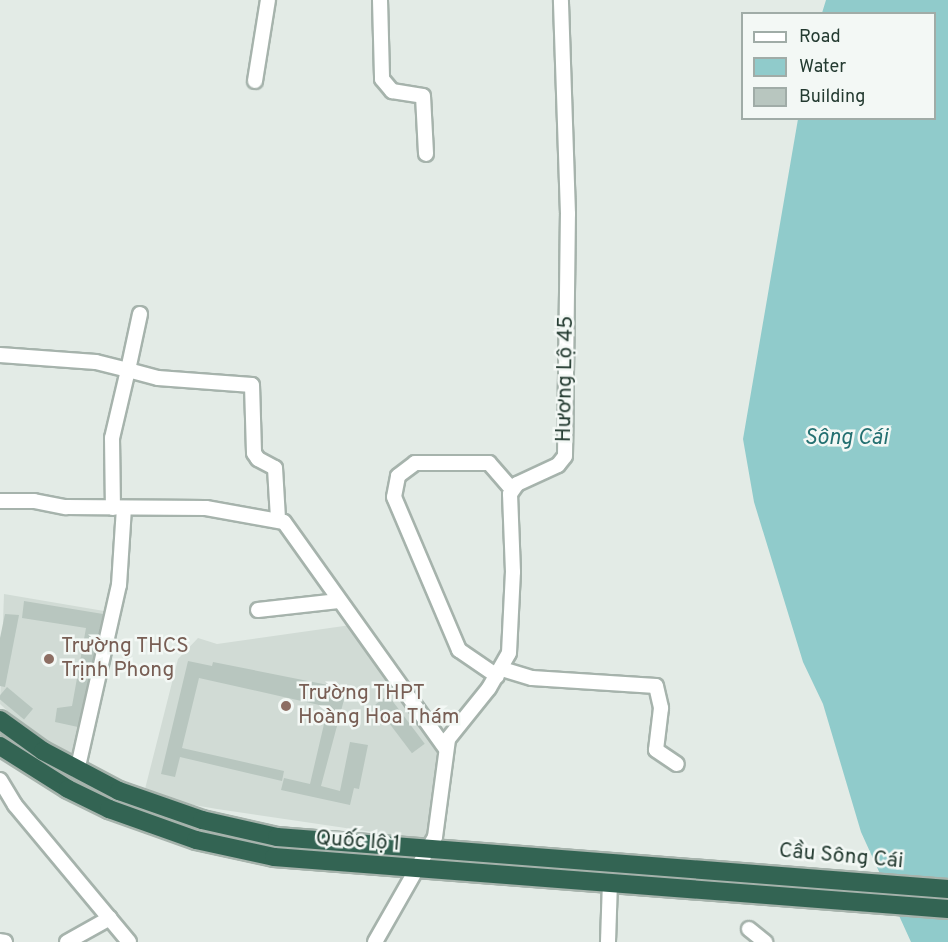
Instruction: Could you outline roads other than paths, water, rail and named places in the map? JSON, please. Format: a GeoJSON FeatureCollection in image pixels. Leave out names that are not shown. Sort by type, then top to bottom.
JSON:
{"type":"FeatureCollection","features":[{"type":"Feature","properties":{"kind":"highway","name":"Quốc lộ 1"},"geometry":{"type":"LineString","coordinates":[[0,720],[77,771],[158,806],[240,830],[311,841],[730,870]]}},
{"type":"Feature","properties":{"kind":"highway","name":"Quốc lộ 1"},"geometry":{"type":"LineString","coordinates":[[0,746],[68,789],[109,809],[196,840],[283,858],[737,891]]}},
{"type":"Feature","properties":{"kind":"highway","name":"Cầu Sông Cái"},"geometry":{"type":"LineString","coordinates":[[730,870],[948,889]]}},
{"type":"Feature","properties":{"kind":"highway","name":"Cầu Sông Cái"},"geometry":{"type":"LineString","coordinates":[[737,891],[948,909]]}},
{"type":"Feature","properties":{"kind":"street"},"geometry":{"type":"LineString","coordinates":[[255,81],[268,0]]}},
{"type":"Feature","properties":{"kind":"street"},"geometry":{"type":"LineString","coordinates":[[380,0],[382,79],[392,91],[423,96],[426,154]]}},
{"type":"Feature","properties":{"kind":"street","name":"Hương Lộ 45"},"geometry":{"type":"LineString","coordinates":[[512,489],[558,465],[565,456],[568,214],[561,0]]}},
{"type":"Feature","properties":{"kind":"street"},"geometry":{"type":"LineString","coordinates":[[77,771],[119,585],[118,508],[112,438],[140,314]]}},
{"type":"Feature","properties":{"kind":"street"},"geometry":{"type":"LineString","coordinates":[[0,355],[96,362],[158,378],[252,385],[254,453],[258,459],[275,468],[278,519]]}},
{"type":"Feature","properties":{"kind":"street"},"geometry":{"type":"LineString","coordinates":[[375,942],[420,869],[430,848],[443,801],[446,748],[453,731],[500,672],[509,653],[513,572],[508,499],[512,489],[489,463],[415,463],[398,476],[394,496],[459,650],[500,672],[532,678],[656,686],[661,718],[656,750],[677,764]]}},
{"type":"Feature","properties":{"kind":"street"},"geometry":{"type":"LineString","coordinates":[[0,501],[118,508],[206,508],[278,519],[294,531],[308,560],[446,748]]}},
{"type":"Feature","properties":{"kind":"street"},"geometry":{"type":"LineString","coordinates":[[258,610],[338,601]]}},
{"type":"Feature","properties":{"kind":"street"},"geometry":{"type":"LineString","coordinates":[[0,780],[15,806],[129,942]]}},
{"type":"Feature","properties":{"kind":"street"},"geometry":{"type":"LineString","coordinates":[[608,942],[610,881]]}},
{"type":"Feature","properties":{"kind":"street"},"geometry":{"type":"LineString","coordinates":[[67,942],[110,918]]}},
{"type":"Feature","properties":{"kind":"street"},"geometry":{"type":"LineString","coordinates":[[749,929],[765,942]]}},
{"type":"Feature","properties":{"kind":"street"},"geometry":{"type":"LineString","coordinates":[[0,941],[5,942]]}},
{"type":"Feature","properties":{"kind":"water","name":"Sông Cái"},"geometry":{"type":"Polygon","coordinates":[[[826,0],[948,0],[948,942],[911,942],[861,832],[823,704],[803,662],[754,502],[743,439],[798,120],[936,120],[936,12],[822,12],[826,0]]]}},
{"type":"Feature","properties":{"kind":"place","name":"Trường THCS Trịnh Phong"},"geometry":{"type":"Point","coordinates":[49,659]}},
{"type":"Feature","properties":{"kind":"place","name":"Trường THPT Hoàng Hoa Thám"},"geometry":{"type":"Point","coordinates":[286,706]}}]}
